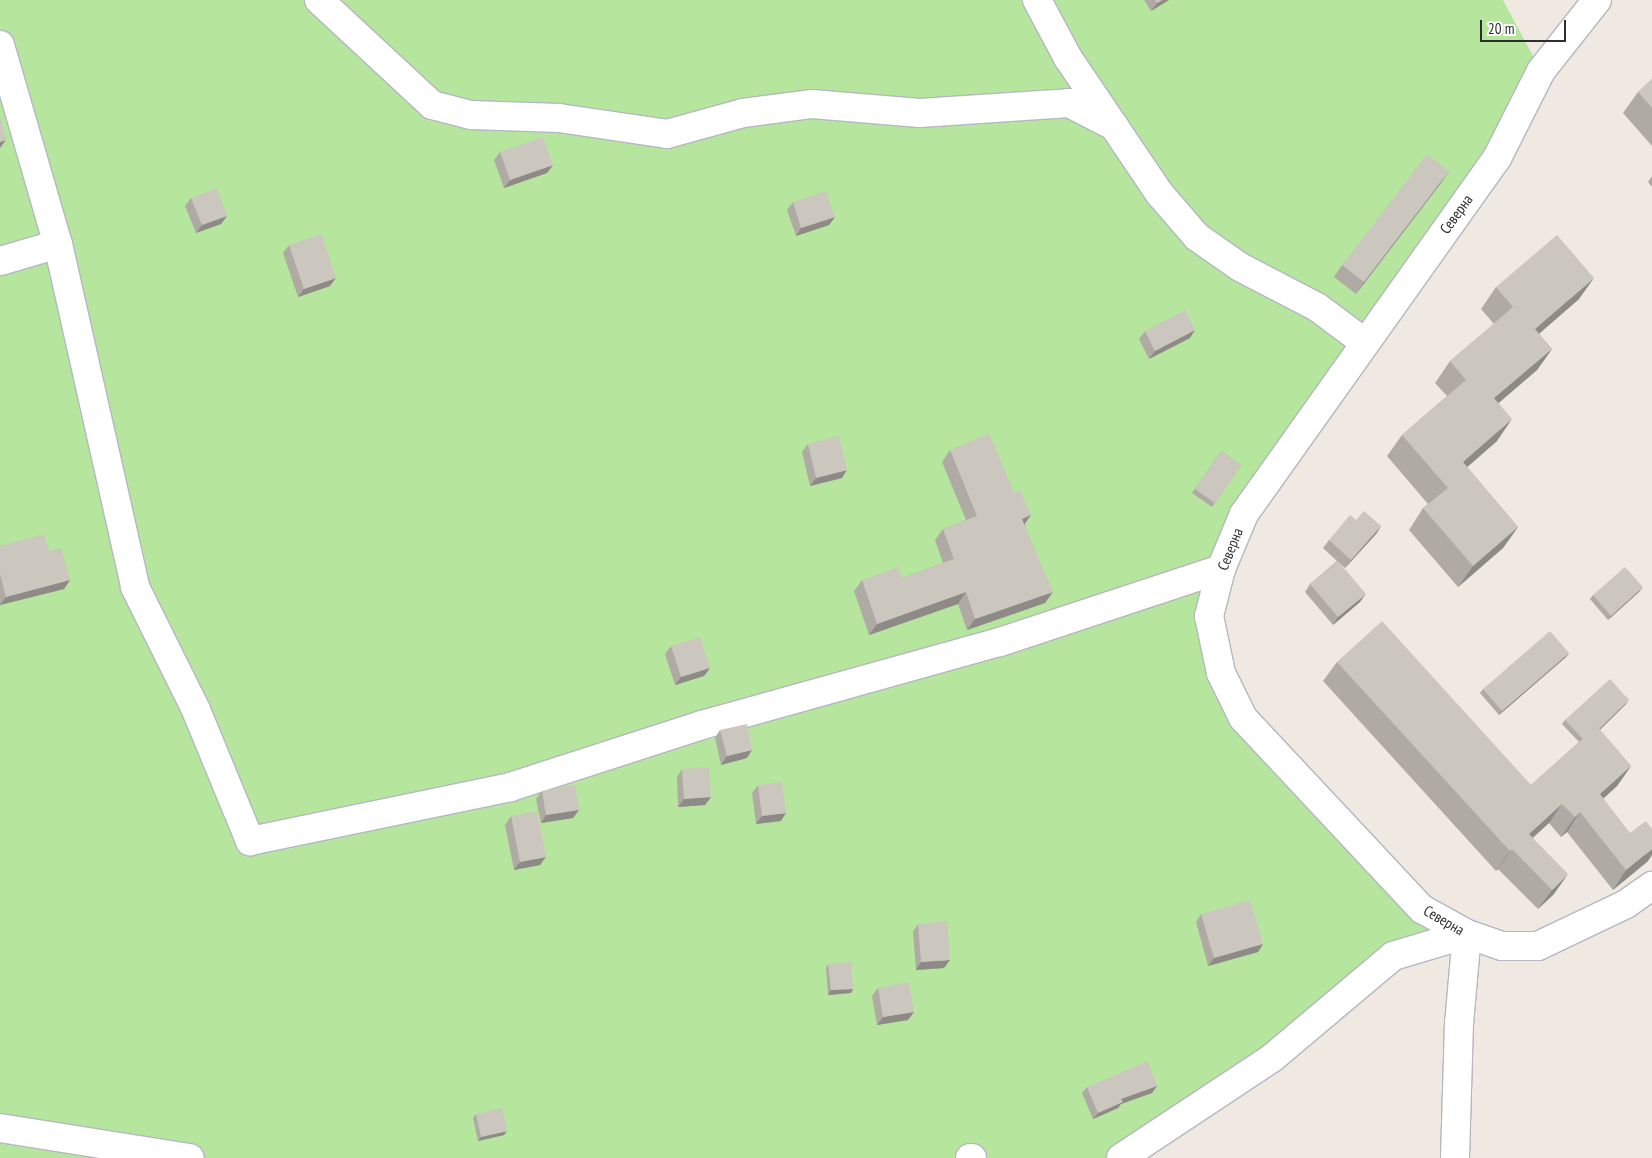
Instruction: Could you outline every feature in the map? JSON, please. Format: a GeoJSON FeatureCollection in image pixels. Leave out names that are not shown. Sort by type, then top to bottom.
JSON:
{"type":"FeatureCollection","features":[{"type":"Feature","properties":{"kind":"street"},"geometry":{"type":"LineString","coordinates":[[320,0],[432,105],[471,116],[559,118],[667,134],[744,112],[812,104],[920,113],[1069,103],[1114,126]]}},
{"type":"Feature","properties":{"kind":"street"},"geometry":{"type":"LineString","coordinates":[[1037,0],[1068,58],[1159,193],[1197,236],[1240,267],[1317,307],[1364,342]]}},
{"type":"Feature","properties":{"kind":"street","name":"Северна"},"geometry":{"type":"LineString","coordinates":[[1596,0],[1542,71],[1497,158],[1364,342],[1244,514],[1220,569],[1209,616],[1221,673],[1243,718],[1422,909],[1467,934],[1502,946],[1538,946],[1626,904],[1652,886]]}},
{"type":"Feature","properties":{"kind":"street"},"geometry":{"type":"LineString","coordinates":[[0,45],[58,244],[134,587],[196,710],[250,841],[510,787],[702,725],[1000,642],[1220,569]]}},
{"type":"Feature","properties":{"kind":"street"},"geometry":{"type":"LineString","coordinates":[[0,261],[58,244]]}},
{"type":"Feature","properties":{"kind":"street"},"geometry":{"type":"LineString","coordinates":[[1121,1158],[1272,1058],[1393,956],[1467,934],[1459,1023],[1455,1158]]}},
{"type":"Feature","properties":{"kind":"street"},"geometry":{"type":"LineString","coordinates":[[0,1128],[190,1158]]}},
{"type":"Feature","properties":{"kind":"green space"},"geometry":{"type":"Polygon","coordinates":[[[0,0],[1503,0],[1541,71],[1244,514],[1209,616],[1243,718],[1467,934],[1393,957],[1121,1158],[0,1158],[0,0]]]}},
{"type":"Feature","properties":{"kind":"building"},"geometry":{"type":"Polygon","coordinates":[[[1652,79],[1652,108],[1638,92],[1652,79]]]}},
{"type":"Feature","properties":{"kind":"building"},"geometry":{"type":"Polygon","coordinates":[[[0,116],[6,140],[0,142],[0,116]]]}},
{"type":"Feature","properties":{"kind":"building"},"geometry":{"type":"Polygon","coordinates":[[[543,137],[553,165],[510,180],[500,152],[543,137]]]}},
{"type":"Feature","properties":{"kind":"building"},"geometry":{"type":"Polygon","coordinates":[[[1427,154],[1449,171],[1364,282],[1342,265],[1427,154]]]}},
{"type":"Feature","properties":{"kind":"building"},"geometry":{"type":"Polygon","coordinates":[[[217,188],[227,216],[202,225],[191,198],[217,188]]]}},
{"type":"Feature","properties":{"kind":"building"},"geometry":{"type":"Polygon","coordinates":[[[826,191],[835,217],[801,228],[793,202],[826,191]]]}},
{"type":"Feature","properties":{"kind":"building"},"geometry":{"type":"Polygon","coordinates":[[[321,234],[336,278],[304,289],[289,245],[321,234]]]}},
{"type":"Feature","properties":{"kind":"building"},"geometry":{"type":"Polygon","coordinates":[[[1557,235],[1594,278],[1535,329],[1552,349],[1494,398],[1512,419],[1463,462],[1518,527],[1473,566],[1423,508],[1448,488],[1402,435],[1466,380],[1450,361],[1513,307],[1496,287],[1557,235]]]}},
{"type":"Feature","properties":{"kind":"building"},"geometry":{"type":"Polygon","coordinates":[[[1185,310],[1195,330],[1155,351],[1145,331],[1185,310]]]}},
{"type":"Feature","properties":{"kind":"building"},"geometry":{"type":"Polygon","coordinates":[[[989,433],[1014,493],[1020,490],[1031,515],[1022,519],[1053,592],[975,619],[966,592],[877,624],[862,580],[898,567],[902,578],[954,559],[943,529],[977,516],[950,450],[989,433]]]}},
{"type":"Feature","properties":{"kind":"building"},"geometry":{"type":"Polygon","coordinates":[[[839,436],[847,470],[816,478],[808,444],[839,436]]]}},
{"type":"Feature","properties":{"kind":"building"},"geometry":{"type":"Polygon","coordinates":[[[1221,451],[1241,465],[1215,503],[1195,489],[1221,451]]]}},
{"type":"Feature","properties":{"kind":"building"},"geometry":{"type":"Polygon","coordinates":[[[1364,511],[1381,526],[1351,560],[1329,540],[1350,515],[1356,520],[1364,511]]]}},
{"type":"Feature","properties":{"kind":"building"},"geometry":{"type":"Polygon","coordinates":[[[44,534],[49,551],[61,548],[70,580],[6,597],[0,574],[0,546],[44,534]]]}},
{"type":"Feature","properties":{"kind":"building"},"geometry":{"type":"Polygon","coordinates":[[[1338,561],[1366,594],[1338,617],[1310,584],[1338,561]]]}},
{"type":"Feature","properties":{"kind":"building"},"geometry":{"type":"Polygon","coordinates":[[[1625,567],[1643,587],[1611,616],[1593,595],[1625,567]]]}},
{"type":"Feature","properties":{"kind":"building"},"geometry":{"type":"Polygon","coordinates":[[[1382,621],[1531,785],[1597,726],[1631,766],[1600,794],[1630,833],[1646,821],[1652,829],[1652,849],[1626,870],[1580,812],[1575,817],[1562,804],[1529,834],[1568,874],[1552,890],[1512,849],[1510,851],[1337,662],[1382,621]]]}},
{"type":"Feature","properties":{"kind":"building"},"geometry":{"type":"Polygon","coordinates":[[[1550,631],[1569,653],[1502,711],[1483,689],[1550,631]]]}},
{"type":"Feature","properties":{"kind":"building"},"geometry":{"type":"Polygon","coordinates":[[[700,637],[710,668],[681,677],[671,646],[700,637]]]}},
{"type":"Feature","properties":{"kind":"building"},"geometry":{"type":"Polygon","coordinates":[[[1610,679],[1629,700],[1599,729],[1597,726],[1583,739],[1565,720],[1610,679]]]}},
{"type":"Feature","properties":{"kind":"building"},"geometry":{"type":"Polygon","coordinates":[[[747,724],[752,750],[727,756],[720,730],[747,724]]]}},
{"type":"Feature","properties":{"kind":"building"},"geometry":{"type":"Polygon","coordinates":[[[709,767],[711,797],[684,799],[682,769],[709,767]]]}},
{"type":"Feature","properties":{"kind":"building"},"geometry":{"type":"Polygon","coordinates":[[[782,782],[786,813],[762,816],[758,785],[782,782]]]}},
{"type":"Feature","properties":{"kind":"building"},"geometry":{"type":"Polygon","coordinates":[[[575,785],[579,810],[546,815],[542,791],[575,785]]]}},
{"type":"Feature","properties":{"kind":"building"},"geometry":{"type":"Polygon","coordinates":[[[537,811],[546,857],[520,862],[511,816],[537,811]]]}},
{"type":"Feature","properties":{"kind":"building"},"geometry":{"type":"Polygon","coordinates":[[[1250,900],[1263,944],[1214,958],[1201,914],[1250,900]]]}},
{"type":"Feature","properties":{"kind":"building"},"geometry":{"type":"Polygon","coordinates":[[[947,921],[950,960],[921,962],[918,924],[947,921]]]}},
{"type":"Feature","properties":{"kind":"building"},"geometry":{"type":"Polygon","coordinates":[[[851,962],[853,989],[831,990],[828,964],[851,962]]]}},
{"type":"Feature","properties":{"kind":"building"},"geometry":{"type":"Polygon","coordinates":[[[909,982],[914,1012],[883,1017],[878,988],[909,982]]]}},
{"type":"Feature","properties":{"kind":"building"},"geometry":{"type":"Polygon","coordinates":[[[1148,1061],[1157,1086],[1121,1099],[1123,1102],[1098,1113],[1087,1087],[1148,1061]]]}},
{"type":"Feature","properties":{"kind":"building"},"geometry":{"type":"Polygon","coordinates":[[[502,1108],[507,1131],[481,1137],[476,1114],[502,1108]]]}}]}
